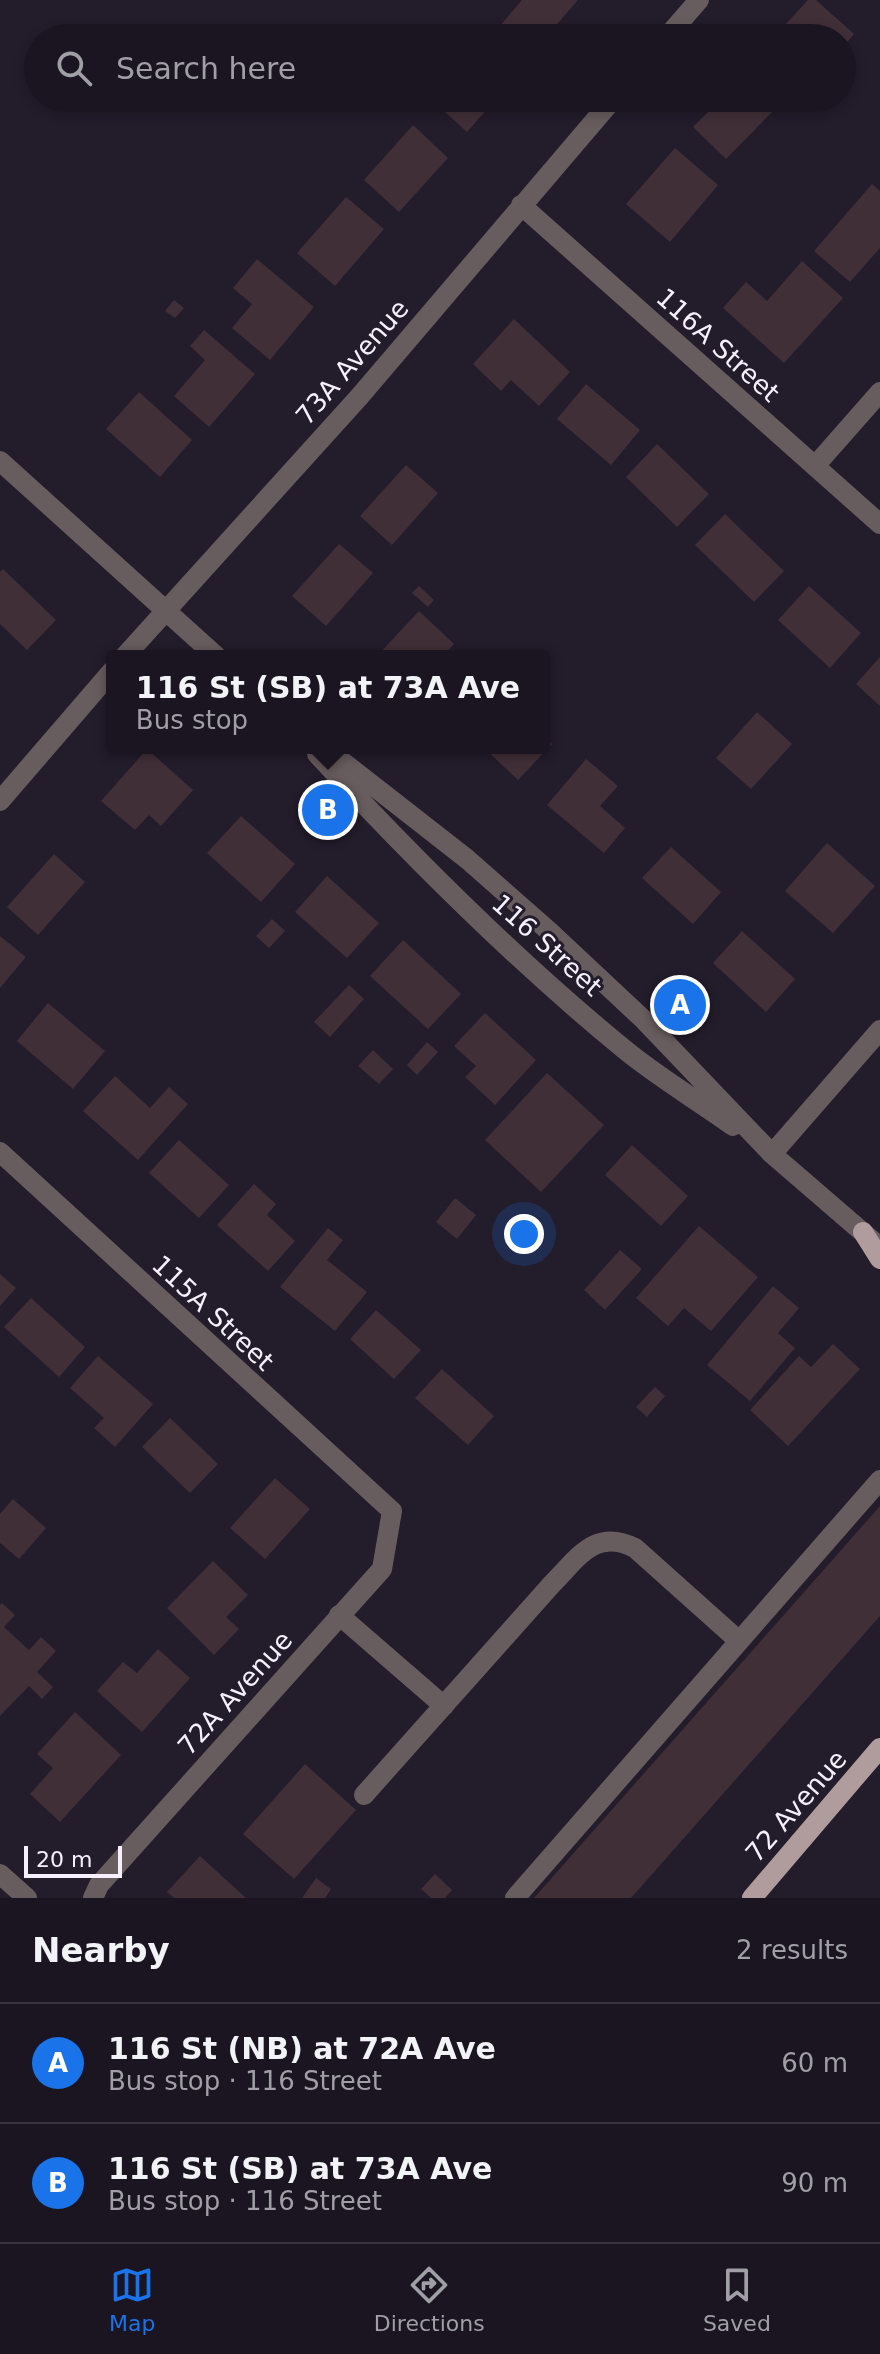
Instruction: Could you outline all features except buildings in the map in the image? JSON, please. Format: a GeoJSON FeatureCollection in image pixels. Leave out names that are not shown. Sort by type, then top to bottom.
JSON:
{"type":"FeatureCollection","features":[{"type":"Feature","properties":{"kind":"main road"},"geometry":{"type":"LineString","coordinates":[[863,1232],[880,1259]]}},
{"type":"Feature","properties":{"kind":"main road","name":"72 Avenue"},"geometry":{"type":"LineString","coordinates":[[752,1898],[880,1748]]}},
{"type":"Feature","properties":{"kind":"street"},"geometry":{"type":"LineString","coordinates":[[678,24],[699,0]]}},
{"type":"Feature","properties":{"kind":"street","name":"73A Avenue"},"geometry":{"type":"LineString","coordinates":[[130,650],[360,396],[602,112]]}},
{"type":"Feature","properties":{"kind":"street","name":"116A Street"},"geometry":{"type":"LineString","coordinates":[[521,205],[880,524]]}},
{"type":"Feature","properties":{"kind":"street"},"geometry":{"type":"LineString","coordinates":[[815,466],[880,392]]}},
{"type":"Feature","properties":{"kind":"street"},"geometry":{"type":"LineString","coordinates":[[0,461],[209,650]]}},
{"type":"Feature","properties":{"kind":"street"},"geometry":{"type":"LineString","coordinates":[[0,801],[106,678]]}},
{"type":"Feature","properties":{"kind":"street","name":"116 Street"},"geometry":{"type":"LineString","coordinates":[[317,754],[386,829],[515,954],[626,1050],[772,1154],[880,1247]]}},
{"type":"Feature","properties":{"kind":"street","name":"116 Street"},"geometry":{"type":"LineString","coordinates":[[333,754],[467,859],[550,932],[644,1020],[772,1154]]}},
{"type":"Feature","properties":{"kind":"street"},"geometry":{"type":"LineString","coordinates":[[772,1154],[880,1030]]}},
{"type":"Feature","properties":{"kind":"street","name":"115A Street"},"geometry":{"type":"LineString","coordinates":[[0,1152],[392,1511]]}},
{"type":"Feature","properties":{"kind":"street"},"geometry":{"type":"LineString","coordinates":[[515,1898],[880,1480]]}},
{"type":"Feature","properties":{"kind":"street","name":"72A Avenue"},"geometry":{"type":"LineString","coordinates":[[93,1898],[99,1885],[382,1569],[392,1511]]}},
{"type":"Feature","properties":{"kind":"street"},"geometry":{"type":"LineString","coordinates":[[364,1795],[552,1584],[584,1551],[602,1540],[619,1540],[635,1548],[739,1641]]}},
{"type":"Feature","properties":{"kind":"street"},"geometry":{"type":"LineString","coordinates":[[339,1615],[444,1706]]}},
{"type":"Feature","properties":{"kind":"street"},"geometry":{"type":"LineString","coordinates":[[0,1874],[27,1898]]}},
{"type":"Feature","properties":{"kind":"place","name":"116 St (SB) at 73A Ave"},"geometry":{"type":"Point","coordinates":[328,810]}},
{"type":"Feature","properties":{"kind":"place","name":"116 St (NB) at 72A Ave"},"geometry":{"type":"Point","coordinates":[680,1005]}}]}
